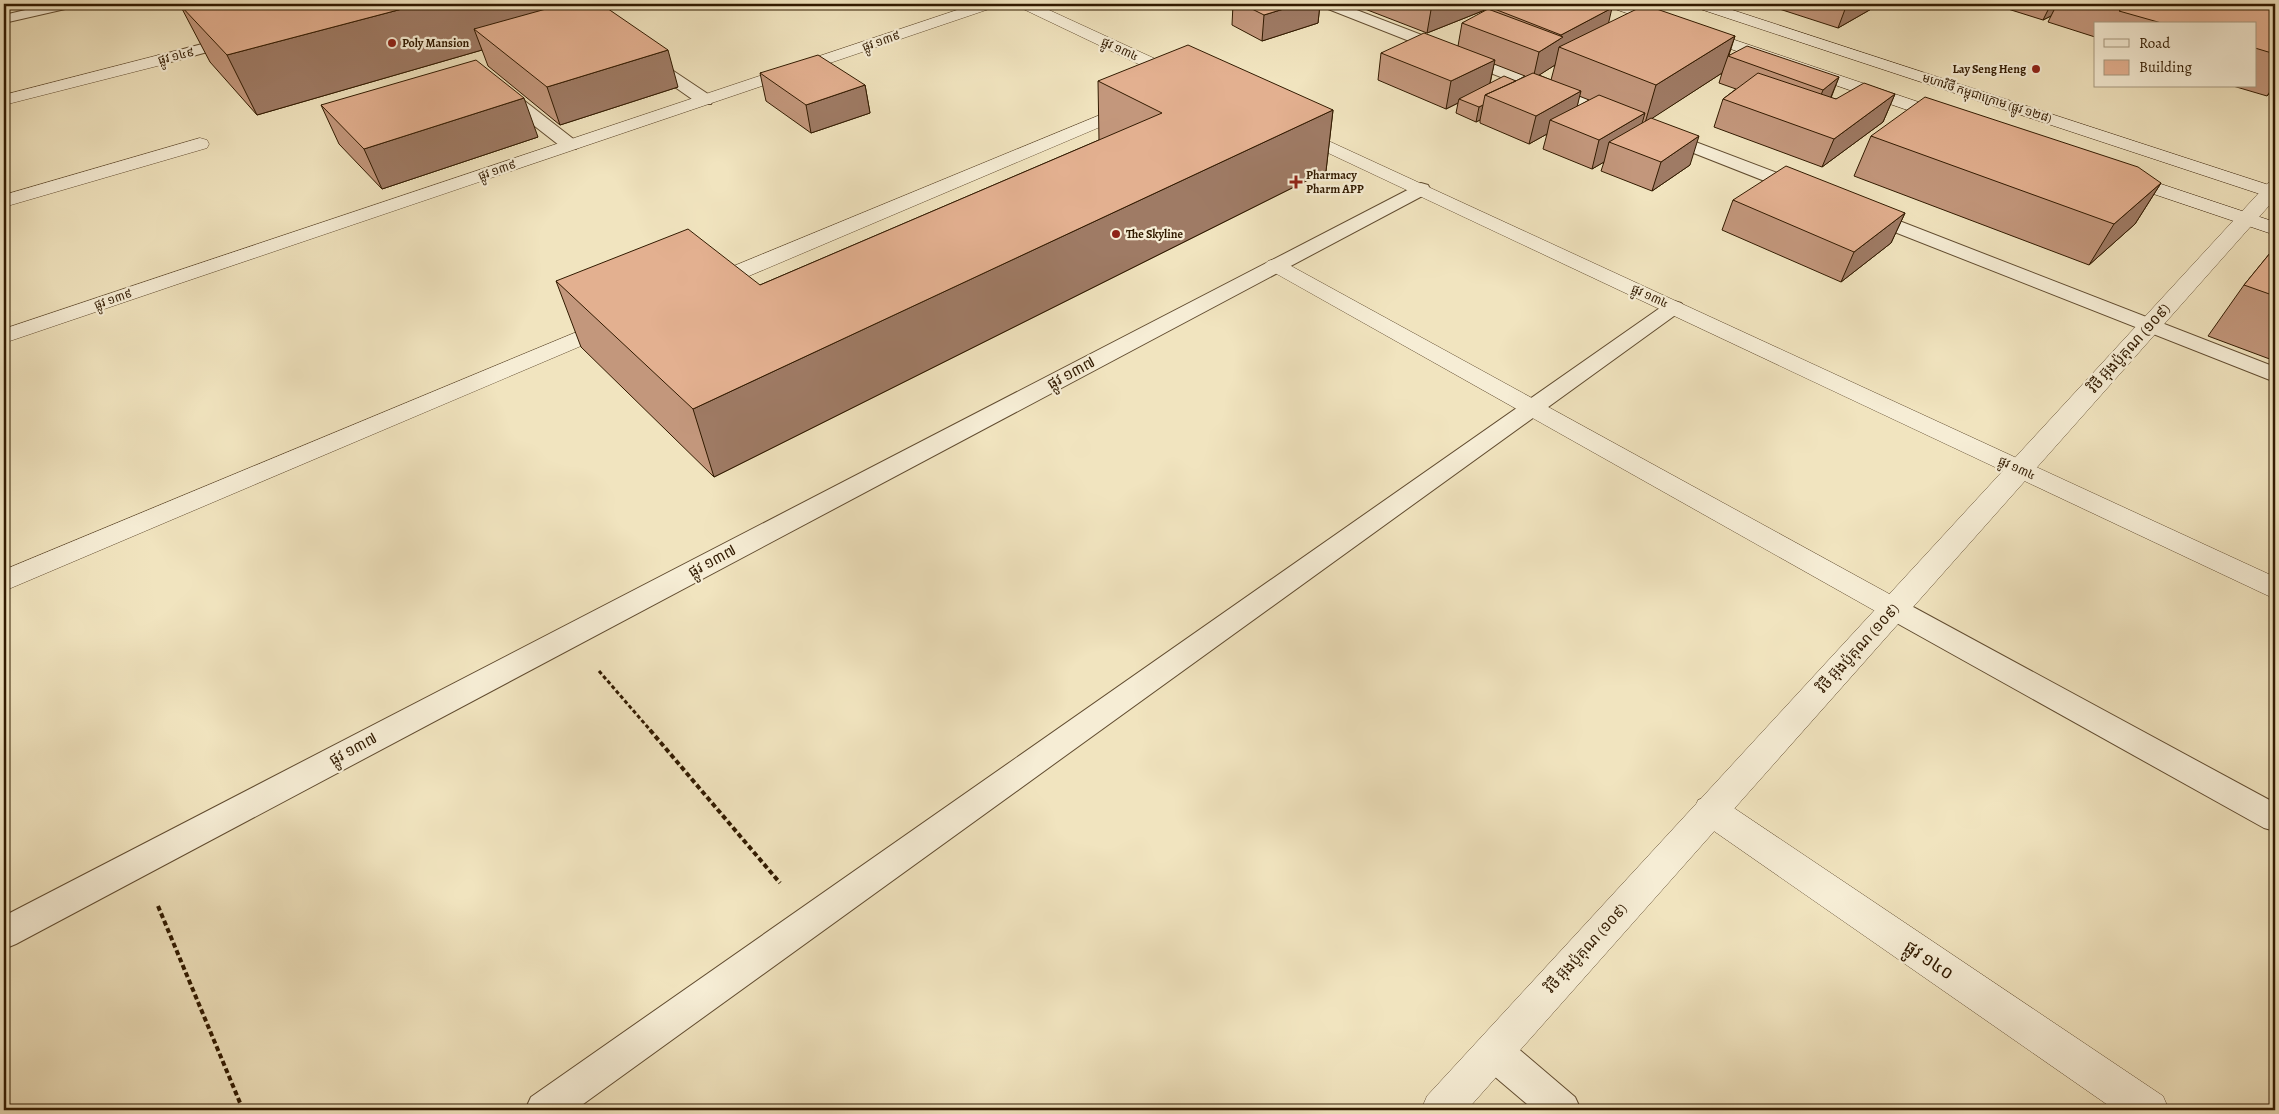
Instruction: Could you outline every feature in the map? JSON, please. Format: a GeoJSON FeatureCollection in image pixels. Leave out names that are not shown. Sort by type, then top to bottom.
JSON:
{"type":"FeatureCollection","features":[{"type":"Feature","properties":{"kind":"street","name":"ផ្លូវ ១៣៩"},"geometry":{"type":"LineString","coordinates":[[4,336],[990,4]]}},
{"type":"Feature","properties":{"kind":"street","name":"ផ្លូវ ១៣៤"},"geometry":{"type":"LineString","coordinates":[[684,294],[1158,95],[1195,84],[1024,4]]}},
{"type":"Feature","properties":{"kind":"street"},"geometry":{"type":"LineString","coordinates":[[1614,4],[1960,122]]}},
{"type":"Feature","properties":{"kind":"street","name":"មហាវិថី កម្ពុជាក្រោម (ផ្លូវ ១២៨)"},"geometry":{"type":"LineString","coordinates":[[1699,4],[2274,190]]}},
{"type":"Feature","properties":{"kind":"street","name":"ផ្លូវ ១៤៩"},"geometry":{"type":"LineString","coordinates":[[4,100],[163,59]]}},
{"type":"Feature","properties":{"kind":"street","name":"ផ្លូវ ១៣៤"},"geometry":{"type":"LineString","coordinates":[[1279,123],[2275,589]]}},
{"type":"Feature","properties":{"kind":"street"},"geometry":{"type":"LineString","coordinates":[[4,201],[200,144]]}},
{"type":"Feature","properties":{"kind":"street"},"geometry":{"type":"LineString","coordinates":[[2110,173],[2275,229]]}},
{"type":"Feature","properties":{"kind":"street","name":"វិថី អ៊ុងប៉ូគុណ (១០៩)"},"geometry":{"type":"LineString","coordinates":[[1441,1110],[1710,810],[2274,190]]}},
{"type":"Feature","properties":{"kind":"street"},"geometry":{"type":"LineString","coordinates":[[1275,266],[1894,609]]}},
{"type":"Feature","properties":{"kind":"street"},"geometry":{"type":"LineString","coordinates":[[4,581],[629,318]]}},
{"type":"Feature","properties":{"kind":"street","name":"ផ្លូវ ១៤០"},"geometry":{"type":"LineString","coordinates":[[1710,810],[2149,1110]]}},
{"type":"Feature","properties":{"kind":"lane"},"geometry":{"type":"LineString","coordinates":[[4,19],[69,4]]}},
{"type":"Feature","properties":{"kind":"lane"},"geometry":{"type":"LineString","coordinates":[[1328,4],[1633,123]]}},
{"type":"Feature","properties":{"kind":"lane","name":"ផ្លូវ ១៤៩"},"geometry":{"type":"LineString","coordinates":[[163,59],[247,38]]}},
{"type":"Feature","properties":{"kind":"lane"},"geometry":{"type":"LineString","coordinates":[[639,54],[705,100]]}},
{"type":"Feature","properties":{"kind":"lane"},"geometry":{"type":"LineString","coordinates":[[488,80],[570,145]]}},
{"type":"Feature","properties":{"kind":"lane"},"geometry":{"type":"LineString","coordinates":[[1652,130],[1818,195]]}},
{"type":"Feature","properties":{"kind":"lane","name":"ផ្លូវ ១៣៧"},"geometry":{"type":"LineString","coordinates":[[4,933],[1421,189]]}},
{"type":"Feature","properties":{"kind":"lane"},"geometry":{"type":"LineString","coordinates":[[1845,206],[2275,375]]}},
{"type":"Feature","properties":{"kind":"lane"},"geometry":{"type":"LineString","coordinates":[[544,1110],[1674,307]]}},
{"type":"Feature","properties":{"kind":"lane"},"geometry":{"type":"LineString","coordinates":[[1894,609],[2275,818]]}},
{"type":"Feature","properties":{"kind":"lane"},"geometry":{"type":"LineString","coordinates":[[1494,1052],[1562,1110]]}},
{"type":"Feature","properties":{"kind":"path"},"geometry":{"type":"LineString","coordinates":[[570,636],[812,920]]}},
{"type":"Feature","properties":{"kind":"path"},"geometry":{"type":"LineString","coordinates":[[139,861],[243,1110]]}},
{"type":"Feature","properties":{"kind":"building"},"geometry":{"type":"Polygon","coordinates":[[[421,4],[227,55],[180,5],[421,4]]]}},
{"type":"Feature","properties":{"kind":"building"},"geometry":{"type":"Polygon","coordinates":[[[564,4],[601,4],[668,50],[547,87],[474,29],[564,4]]]}},
{"type":"Feature","properties":{"kind":"building"},"geometry":{"type":"Polygon","coordinates":[[[1242,4],[1300,4],[1264,15],[1242,4]]]}},
{"type":"Feature","properties":{"kind":"building"},"geometry":{"type":"Polygon","coordinates":[[[1501,4],[1601,4],[1612,8],[1561,35],[1492,8],[1501,4]]]}},
{"type":"Feature","properties":{"kind":"building"},"geometry":{"type":"Polygon","coordinates":[[[2128,4],[2275,4],[2275,54],[2256,48],[2256,22],[2158,22],[2119,11],[2128,4]]]}},
{"type":"Feature","properties":{"kind":"building"},"geometry":{"type":"Polygon","coordinates":[[[1645,5],[1735,36],[1656,85],[1559,47],[1645,5]]]}},
{"type":"Feature","properties":{"kind":"building"},"geometry":{"type":"Polygon","coordinates":[[[1488,9],[1563,37],[1539,52],[1462,23],[1488,9]]]}},
{"type":"Feature","properties":{"kind":"building"},"geometry":{"type":"Polygon","coordinates":[[[1424,33],[1495,60],[1451,81],[1381,53],[1424,33]]]}},
{"type":"Feature","properties":{"kind":"building"},"geometry":{"type":"Polygon","coordinates":[[[1188,45],[1333,110],[693,409],[556,281],[688,229],[760,285],[1162,113],[1098,81],[1188,45]]]}},
{"type":"Feature","properties":{"kind":"building"},"geometry":{"type":"Polygon","coordinates":[[[1747,46],[1839,77],[1823,90],[1728,56],[1747,46]]]}},
{"type":"Feature","properties":{"kind":"building"},"geometry":{"type":"Polygon","coordinates":[[[818,55],[865,85],[806,105],[760,73],[818,55]]]}},
{"type":"Feature","properties":{"kind":"building"},"geometry":{"type":"Polygon","coordinates":[[[476,60],[524,98],[364,149],[321,105],[476,60]]]}},
{"type":"Feature","properties":{"kind":"building"},"geometry":{"type":"Polygon","coordinates":[[[1533,73],[1581,91],[1536,116],[1485,95],[1533,73]]]}},
{"type":"Feature","properties":{"kind":"building"},"geometry":{"type":"Polygon","coordinates":[[[1758,73],[1836,99],[1864,83],[1895,94],[1834,139],[1723,99],[1758,73]]]}},
{"type":"Feature","properties":{"kind":"building"},"geometry":{"type":"Polygon","coordinates":[[[1504,76],[1516,81],[1485,95],[1483,105],[1479,107],[1459,99],[1504,76]]]}},
{"type":"Feature","properties":{"kind":"building"},"geometry":{"type":"Polygon","coordinates":[[[1599,95],[1645,113],[1599,140],[1550,120],[1599,95]]]}},
{"type":"Feature","properties":{"kind":"building"},"geometry":{"type":"Polygon","coordinates":[[[1925,97],[2138,167],[2161,183],[2114,224],[1871,136],[1925,97]]]}},
{"type":"Feature","properties":{"kind":"building"},"geometry":{"type":"Polygon","coordinates":[[[1651,118],[1699,136],[1661,162],[1609,142],[1651,118]]]}},
{"type":"Feature","properties":{"kind":"building"},"geometry":{"type":"Polygon","coordinates":[[[1786,166],[1905,213],[1854,252],[1733,200],[1786,166]]]}},
{"type":"Feature","properties":{"kind":"building"},"geometry":{"type":"Polygon","coordinates":[[[2275,247],[2275,296],[2244,285],[2275,247]]]}},
{"type":"Feature","properties":{"kind":"place","name":"Poly Mansion"},"geometry":{"type":"Point","coordinates":[392,43]}},
{"type":"Feature","properties":{"kind":"place","name":"Lay Seng Heng"},"geometry":{"type":"Point","coordinates":[2036,69]}},
{"type":"Feature","properties":{"kind":"place","name":"Pharmacy Pharm APP"},"geometry":{"type":"Point","coordinates":[1296,182]}},
{"type":"Feature","properties":{"kind":"place","name":"The Skyline"},"geometry":{"type":"Point","coordinates":[1116,234]}}]}
